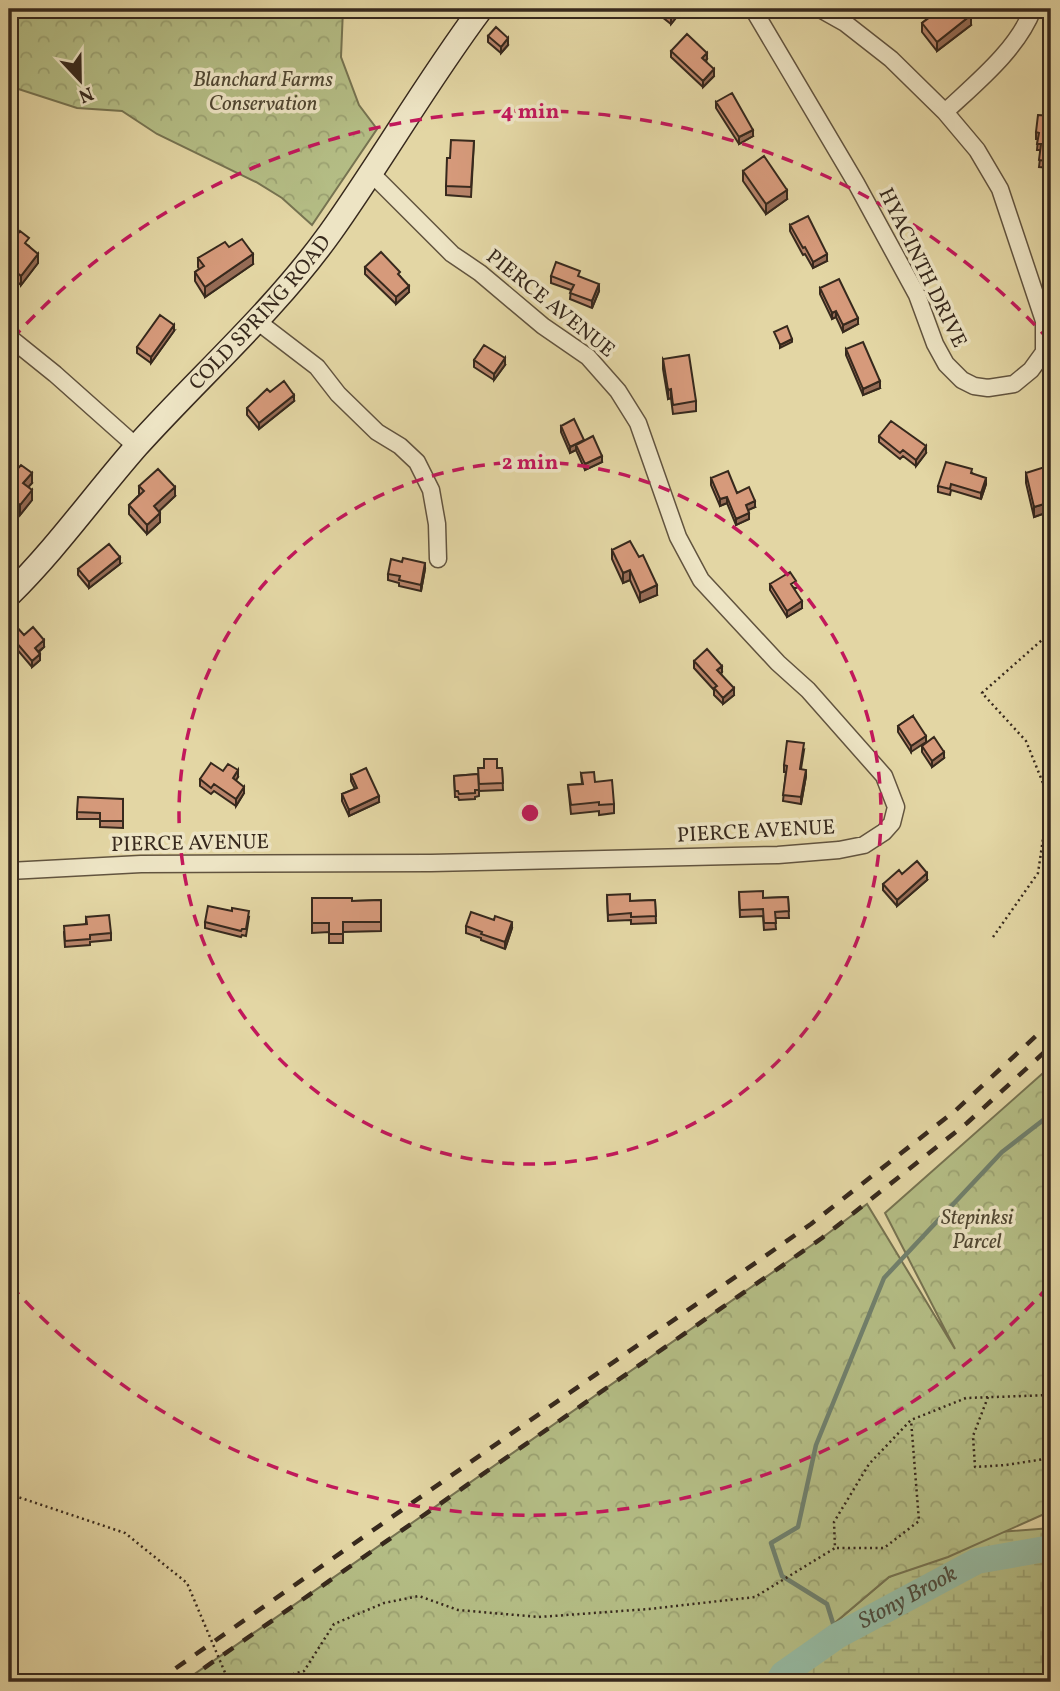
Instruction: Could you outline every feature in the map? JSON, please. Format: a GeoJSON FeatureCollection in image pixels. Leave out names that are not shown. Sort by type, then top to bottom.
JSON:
{"type":"FeatureCollection","features":[{"type":"Feature","properties":{"kind":"street","name":"COLD SPRING ROAD"},"geometry":{"type":"LineString","coordinates":[[9,595],[34,570],[137,447],[257,321],[329,234],[416,101],[481,9]]}},
{"type":"Feature","properties":{"kind":"street","name":"HYACINTH DRIVE"},"geometry":{"type":"LineString","coordinates":[[753,9],[856,183],[911,284],[946,365],[962,380],[974,386],[988,388],[1014,384],[1031,370],[1044,352],[1044,321],[1000,189],[977,150],[945,112],[891,59],[845,23],[820,9]]}},
{"type":"Feature","properties":{"kind":"street"},"geometry":{"type":"LineString","coordinates":[[945,112],[990,69],[1027,24],[1033,9]]}},
{"type":"Feature","properties":{"kind":"street","name":"PIERCE AVENUE"},"geometry":{"type":"LineString","coordinates":[[9,871],[141,864],[431,863],[778,855],[863,845],[884,832],[892,823],[896,807],[884,776],[808,690],[778,663],[701,580],[678,537],[638,423],[618,391],[588,357],[543,326],[480,273],[452,254],[370,172]]}},
{"type":"Feature","properties":{"kind":"street"},"geometry":{"type":"LineString","coordinates":[[257,321],[317,367],[338,394],[377,432],[400,446],[417,462],[430,490],[438,559]]}},
{"type":"Feature","properties":{"kind":"street"},"geometry":{"type":"LineString","coordinates":[[9,337],[137,447]]}},
{"type":"Feature","properties":{"kind":"path"},"geometry":{"type":"LineString","coordinates":[[993,937],[1038,873],[1049,798],[1026,741],[982,693],[1051,632]]}},
{"type":"Feature","properties":{"kind":"path"},"geometry":{"type":"LineString","coordinates":[[835,1548],[834,1522],[869,1464],[911,1420],[967,1398],[1051,1395]]}},
{"type":"Feature","properties":{"kind":"path"},"geometry":{"type":"LineString","coordinates":[[988,1397],[973,1436],[975,1467],[1051,1458]]}},
{"type":"Feature","properties":{"kind":"path"},"geometry":{"type":"LineString","coordinates":[[266,1682],[304,1671],[334,1624],[384,1603],[419,1596],[458,1610],[539,1617],[649,1609],[755,1597],[835,1548],[884,1548],[919,1521],[911,1420]]}},
{"type":"Feature","properties":{"kind":"path"},"geometry":{"type":"LineString","coordinates":[[9,1494],[125,1533],[187,1583],[229,1682]]}},
{"type":"Feature","properties":{"kind":"green space","name":"Blanchard Farms Conservation"},"geometry":{"type":"Polygon","coordinates":[[[9,9],[343,9],[341,57],[359,105],[377,129],[312,225],[282,198],[256,182],[157,134],[122,111],[77,108],[9,86],[9,9]]]}},
{"type":"Feature","properties":{"kind":"green space","name":"Stepinksi Parcel"},"geometry":{"type":"Polygon","coordinates":[[[1051,1066],[1051,1511],[948,1557],[889,1577],[765,1682],[183,1682],[867,1204],[955,1349],[885,1213],[1051,1066]]]}},
{"type":"Feature","properties":{"kind":"green space"},"geometry":{"type":"Polygon","coordinates":[[[1051,1528],[1051,1671],[1029,1682],[765,1682],[889,1577],[987,1533],[1051,1528]]]}},
{"type":"Feature","properties":{"kind":"building"},"geometry":{"type":"Polygon","coordinates":[[[663,9],[677,9],[671,15],[663,9]]]}},
{"type":"Feature","properties":{"kind":"building"},"geometry":{"type":"Polygon","coordinates":[[[933,9],[967,9],[971,15],[937,42],[922,23],[930,17],[927,13],[933,9]]]}},
{"type":"Feature","properties":{"kind":"building"},"geometry":{"type":"Polygon","coordinates":[[[496,27],[508,38],[501,47],[488,36],[496,27]]]}},
{"type":"Feature","properties":{"kind":"building"},"geometry":{"type":"Polygon","coordinates":[[[687,34],[707,53],[702,58],[714,69],[703,81],[671,51],[687,34]]]}},
{"type":"Feature","properties":{"kind":"building"},"geometry":{"type":"Polygon","coordinates":[[[732,93],[753,130],[739,137],[716,102],[732,93]]]}},
{"type":"Feature","properties":{"kind":"building"},"geometry":{"type":"Polygon","coordinates":[[[1038,115],[1051,116],[1051,162],[1039,160],[1041,144],[1037,144],[1039,133],[1036,132],[1038,115]]]}},
{"type":"Feature","properties":{"kind":"building"},"geometry":{"type":"Polygon","coordinates":[[[451,140],[474,141],[471,187],[446,186],[451,140]]]}},
{"type":"Feature","properties":{"kind":"building"},"geometry":{"type":"Polygon","coordinates":[[[764,156],[787,190],[766,204],[743,171],[764,156]]]}},
{"type":"Feature","properties":{"kind":"building"},"geometry":{"type":"Polygon","coordinates":[[[808,216],[827,254],[813,262],[790,225],[808,216]]]}},
{"type":"Feature","properties":{"kind":"building"},"geometry":{"type":"Polygon","coordinates":[[[20,231],[29,238],[25,243],[38,254],[21,276],[9,266],[9,235],[14,239],[20,231]]]}},
{"type":"Feature","properties":{"kind":"building"},"geometry":{"type":"Polygon","coordinates":[[[242,239],[253,254],[205,287],[195,272],[204,266],[198,258],[225,242],[229,247],[242,239]]]}},
{"type":"Feature","properties":{"kind":"building"},"geometry":{"type":"Polygon","coordinates":[[[381,252],[409,286],[396,297],[365,267],[381,252]]]}},
{"type":"Feature","properties":{"kind":"building"},"geometry":{"type":"Polygon","coordinates":[[[556,262],[580,271],[578,276],[599,284],[592,301],[570,293],[574,285],[551,276],[556,262]]]}},
{"type":"Feature","properties":{"kind":"building"},"geometry":{"type":"Polygon","coordinates":[[[839,279],[858,318],[843,325],[836,311],[832,313],[820,288],[839,279]]]}},
{"type":"Feature","properties":{"kind":"building"},"geometry":{"type":"Polygon","coordinates":[[[160,315],[174,325],[151,357],[137,347],[160,315]]]}},
{"type":"Feature","properties":{"kind":"building"},"geometry":{"type":"Polygon","coordinates":[[[787,326],[792,339],[780,345],[774,332],[787,326]]]}},
{"type":"Feature","properties":{"kind":"building"},"geometry":{"type":"Polygon","coordinates":[[[863,342],[880,381],[863,389],[846,349],[863,342]]]}},
{"type":"Feature","properties":{"kind":"building"},"geometry":{"type":"Polygon","coordinates":[[[484,345],[505,358],[494,374],[474,360],[484,345]]]}},
{"type":"Feature","properties":{"kind":"building"},"geometry":{"type":"Polygon","coordinates":[[[689,355],[696,401],[673,405],[663,359],[689,355]]]}},
{"type":"Feature","properties":{"kind":"building"},"geometry":{"type":"Polygon","coordinates":[[[284,381],[294,395],[259,423],[247,408],[267,389],[270,392],[284,381]]]}},
{"type":"Feature","properties":{"kind":"building"},"geometry":{"type":"Polygon","coordinates":[[[574,419],[584,440],[570,447],[561,426],[574,419]]]}},
{"type":"Feature","properties":{"kind":"building"},"geometry":{"type":"Polygon","coordinates":[[[891,421],[926,446],[916,460],[903,450],[900,453],[879,436],[891,421]]]}},
{"type":"Feature","properties":{"kind":"building"},"geometry":{"type":"Polygon","coordinates":[[[593,436],[602,456],[585,464],[576,445],[593,436]]]}},
{"type":"Feature","properties":{"kind":"building"},"geometry":{"type":"Polygon","coordinates":[[[946,462],[972,469],[971,473],[986,478],[981,493],[951,484],[950,489],[938,486],[946,462]]]}},
{"type":"Feature","properties":{"kind":"building"},"geometry":{"type":"Polygon","coordinates":[[[21,465],[32,473],[23,483],[32,490],[20,505],[15,501],[9,508],[9,471],[13,474],[21,465]]]}},
{"type":"Feature","properties":{"kind":"building"},"geometry":{"type":"Polygon","coordinates":[[[1051,465],[1051,489],[1047,491],[1051,502],[1034,507],[1026,473],[1051,465]]]}},
{"type":"Feature","properties":{"kind":"building"},"geometry":{"type":"Polygon","coordinates":[[[158,469],[175,487],[154,506],[160,513],[147,525],[129,505],[144,491],[139,486],[158,469]]]}},
{"type":"Feature","properties":{"kind":"building"},"geometry":{"type":"Polygon","coordinates":[[[728,471],[737,493],[749,487],[755,501],[746,505],[749,513],[736,519],[727,497],[720,499],[711,478],[728,471]]]}},
{"type":"Feature","properties":{"kind":"building"},"geometry":{"type":"Polygon","coordinates":[[[630,541],[639,557],[643,555],[657,585],[640,593],[630,570],[623,573],[612,550],[630,541]]]}},
{"type":"Feature","properties":{"kind":"building"},"geometry":{"type":"Polygon","coordinates":[[[109,544],[120,557],[89,582],[78,569],[109,544]]]}},
{"type":"Feature","properties":{"kind":"building"},"geometry":{"type":"Polygon","coordinates":[[[403,558],[425,563],[421,585],[399,580],[400,576],[388,574],[391,559],[402,562],[403,558]]]}},
{"type":"Feature","properties":{"kind":"building"},"geometry":{"type":"Polygon","coordinates":[[[790,572],[796,581],[791,584],[802,601],[787,611],[770,584],[790,572]]]}},
{"type":"Feature","properties":{"kind":"building"},"geometry":{"type":"Polygon","coordinates":[[[15,625],[24,635],[33,627],[44,640],[35,648],[40,654],[32,661],[9,634],[15,625]]]}},
{"type":"Feature","properties":{"kind":"building"},"geometry":{"type":"Polygon","coordinates":[[[707,649],[722,666],[717,670],[734,688],[723,698],[714,688],[717,686],[694,661],[707,649]]]}},
{"type":"Feature","properties":{"kind":"building"},"geometry":{"type":"Polygon","coordinates":[[[913,716],[926,736],[911,746],[898,726],[913,716]]]}},
{"type":"Feature","properties":{"kind":"building"},"geometry":{"type":"Polygon","coordinates":[[[934,737],[944,752],[932,761],[922,746],[934,737]]]}},
{"type":"Feature","properties":{"kind":"building"},"geometry":{"type":"Polygon","coordinates":[[[787,741],[804,743],[800,769],[806,770],[801,797],[783,795],[787,741]]]}},
{"type":"Feature","properties":{"kind":"building"},"geometry":{"type":"Polygon","coordinates":[[[484,759],[497,759],[497,768],[502,768],[503,783],[479,784],[478,768],[484,768],[484,759]]]}},
{"type":"Feature","properties":{"kind":"building"},"geometry":{"type":"Polygon","coordinates":[[[211,763],[223,771],[228,764],[238,770],[233,778],[244,787],[236,799],[214,784],[211,788],[200,779],[211,763]]]}},
{"type":"Feature","properties":{"kind":"building"},"geometry":{"type":"Polygon","coordinates":[[[366,768],[379,796],[349,810],[342,794],[357,788],[351,775],[366,768]]]}},
{"type":"Feature","properties":{"kind":"building"},"geometry":{"type":"Polygon","coordinates":[[[594,772],[595,782],[612,780],[614,804],[599,805],[599,802],[571,805],[568,785],[583,784],[581,773],[594,772]]]}},
{"type":"Feature","properties":{"kind":"building"},"geometry":{"type":"Polygon","coordinates":[[[478,774],[479,790],[475,790],[475,793],[459,794],[455,791],[454,776],[478,774]]]}},
{"type":"Feature","properties":{"kind":"building"},"geometry":{"type":"Polygon","coordinates":[[[78,797],[123,799],[123,821],[100,821],[100,813],[77,812],[78,797]]]}},
{"type":"Feature","properties":{"kind":"building"},"geometry":{"type":"Polygon","coordinates":[[[917,861],[927,873],[897,900],[883,884],[899,870],[902,874],[917,861]]]}},
{"type":"Feature","properties":{"kind":"building"},"geometry":{"type":"Polygon","coordinates":[[[763,891],[763,898],[788,897],[789,911],[775,912],[776,923],[764,923],[763,909],[740,910],[739,892],[763,891]]]}},
{"type":"Feature","properties":{"kind":"building"},"geometry":{"type":"Polygon","coordinates":[[[630,894],[630,901],[655,900],[656,916],[631,917],[631,913],[608,915],[607,895],[630,894]]]}},
{"type":"Feature","properties":{"kind":"building"},"geometry":{"type":"Polygon","coordinates":[[[312,898],[381,900],[381,922],[343,922],[343,934],[329,934],[329,923],[312,923],[312,898]]]}},
{"type":"Feature","properties":{"kind":"building"},"geometry":{"type":"Polygon","coordinates":[[[208,906],[249,911],[246,929],[241,931],[205,922],[208,906]]]}},
{"type":"Feature","properties":{"kind":"building"},"geometry":{"type":"Polygon","coordinates":[[[471,912],[494,920],[495,916],[512,922],[505,942],[466,926],[471,912]]]}},
{"type":"Feature","properties":{"kind":"building"},"geometry":{"type":"Polygon","coordinates":[[[109,915],[111,933],[90,935],[90,939],[65,941],[64,926],[87,924],[86,917],[109,915]]]}},
{"type":"Feature","properties":{"kind":"waterway"},"geometry":{"type":"LineString","coordinates":[[837,1636],[827,1604],[782,1576],[771,1543],[798,1527],[816,1445],[884,1278],[1002,1152],[1051,1114]]}},
{"type":"Feature","properties":{"kind":"waterway","name":"Stony Brook"},"geometry":{"type":"LineString","coordinates":[[778,1682],[783,1674],[837,1636],[977,1561],[1045,1549],[1051,1552]]}},
{"type":"Feature","properties":{"kind":"railway"},"geometry":{"type":"LineString","coordinates":[[156,1682],[811,1224],[956,1110],[1051,1022]]}},
{"type":"Feature","properties":{"kind":"railway"},"geometry":{"type":"LineString","coordinates":[[184,1682],[822,1238],[967,1123],[1051,1046]]}}]}
